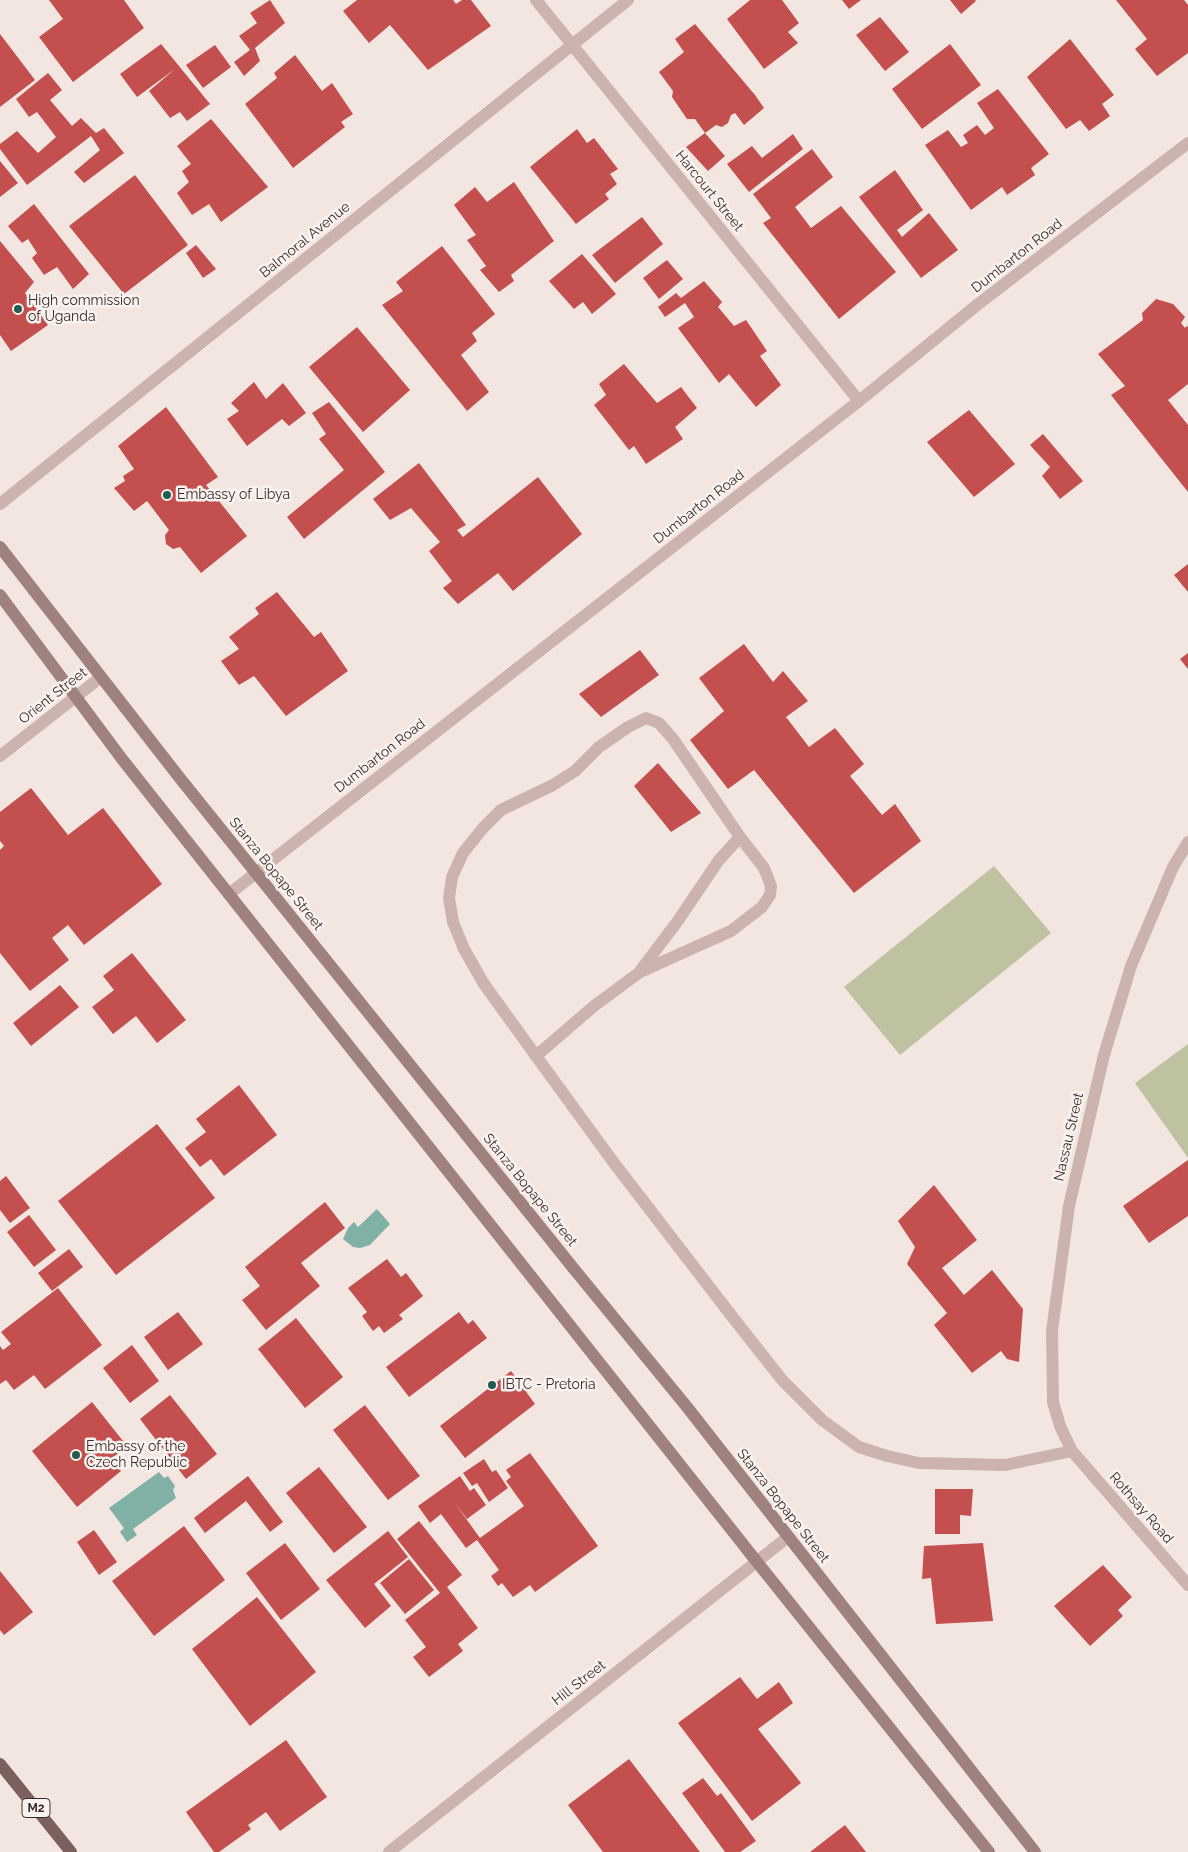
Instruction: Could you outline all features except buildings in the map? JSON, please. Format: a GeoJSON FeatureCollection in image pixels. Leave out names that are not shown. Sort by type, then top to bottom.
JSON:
{"type":"FeatureCollection","features":[{"type":"Feature","properties":{"kind":"main road","name":"Stanza Bopape Street"},"geometry":{"type":"LineString","coordinates":[[0,547],[256,872],[687,1408],[1035,1852]]}},
{"type":"Feature","properties":{"kind":"main road"},"geometry":{"type":"LineString","coordinates":[[0,595],[122,759],[756,1562],[989,1852]]}},
{"type":"Feature","properties":{"kind":"main road","name":"M2"},"geometry":{"type":"LineString","coordinates":[[0,1764],[71,1852]]}},
{"type":"Feature","properties":{"kind":"street","name":"Harcourt Street"},"geometry":{"type":"LineString","coordinates":[[536,0],[859,401]]}},
{"type":"Feature","properties":{"kind":"street","name":"Balmoral Avenue"},"geometry":{"type":"LineString","coordinates":[[0,504],[628,0]]}},
{"type":"Feature","properties":{"kind":"street","name":"Dumbarton Road"},"geometry":{"type":"LineString","coordinates":[[229,894],[859,401],[977,305],[1188,143]]}},
{"type":"Feature","properties":{"kind":"street","name":"Orient Street"},"geometry":{"type":"LineString","coordinates":[[0,756],[101,677]]}},
{"type":"Feature","properties":{"kind":"street"},"geometry":{"type":"LineString","coordinates":[[536,1056],[594,1006],[640,972],[731,931],[762,907],[770,895],[771,886],[764,868],[740,837],[673,738],[659,723],[646,718],[628,727],[599,747],[575,771],[553,785],[502,810],[482,828],[463,853],[452,876],[449,898],[453,922],[464,949],[484,984],[536,1056],[614,1162],[734,1319],[784,1381],[822,1420],[859,1447],[919,1463],[1005,1465],[1072,1450]]}},
{"type":"Feature","properties":{"kind":"street"},"geometry":{"type":"LineString","coordinates":[[640,972],[719,860],[740,837]]}},
{"type":"Feature","properties":{"kind":"street","name":"Nassau Street"},"geometry":{"type":"LineString","coordinates":[[1072,1450],[1060,1426],[1053,1402],[1052,1331],[1069,1206],[1104,1055],[1131,966],[1173,867],[1188,842]]}},
{"type":"Feature","properties":{"kind":"street","name":"Rothsay Road"},"geometry":{"type":"LineString","coordinates":[[1072,1450],[1188,1585]]}},
{"type":"Feature","properties":{"kind":"street","name":"Hill Street"},"geometry":{"type":"LineString","coordinates":[[389,1852],[788,1537]]}},
{"type":"Feature","properties":{"kind":"green space"},"geometry":{"type":"Polygon","coordinates":[[[994,866],[1051,933],[900,1055],[844,987],[994,866]]]}},
{"type":"Feature","properties":{"kind":"green space"},"geometry":{"type":"Polygon","coordinates":[[[1188,1044],[1188,1158],[1135,1083],[1188,1044]]]}},
{"type":"Feature","properties":{"kind":"water"},"geometry":{"type":"Polygon","coordinates":[[[377,1209],[390,1224],[370,1245],[360,1248],[353,1247],[343,1239],[348,1228],[354,1222],[358,1227],[377,1209]]]}},
{"type":"Feature","properties":{"kind":"water"},"geometry":{"type":"Polygon","coordinates":[[[159,1472],[164,1478],[168,1476],[175,1486],[173,1490],[176,1498],[133,1529],[137,1535],[127,1542],[120,1532],[124,1528],[109,1508],[159,1472]]]}},
{"type":"Feature","properties":{"kind":"place","name":"High commission of Uganda"},"geometry":{"type":"Point","coordinates":[18,309]}},
{"type":"Feature","properties":{"kind":"place","name":"Embassy of Libya"},"geometry":{"type":"Point","coordinates":[167,495]}},
{"type":"Feature","properties":{"kind":"place","name":"IBTC - Pretoria"},"geometry":{"type":"Point","coordinates":[492,1385]}},
{"type":"Feature","properties":{"kind":"place","name":"Embassy of the Czech Republic"},"geometry":{"type":"Point","coordinates":[76,1455]}}]}
